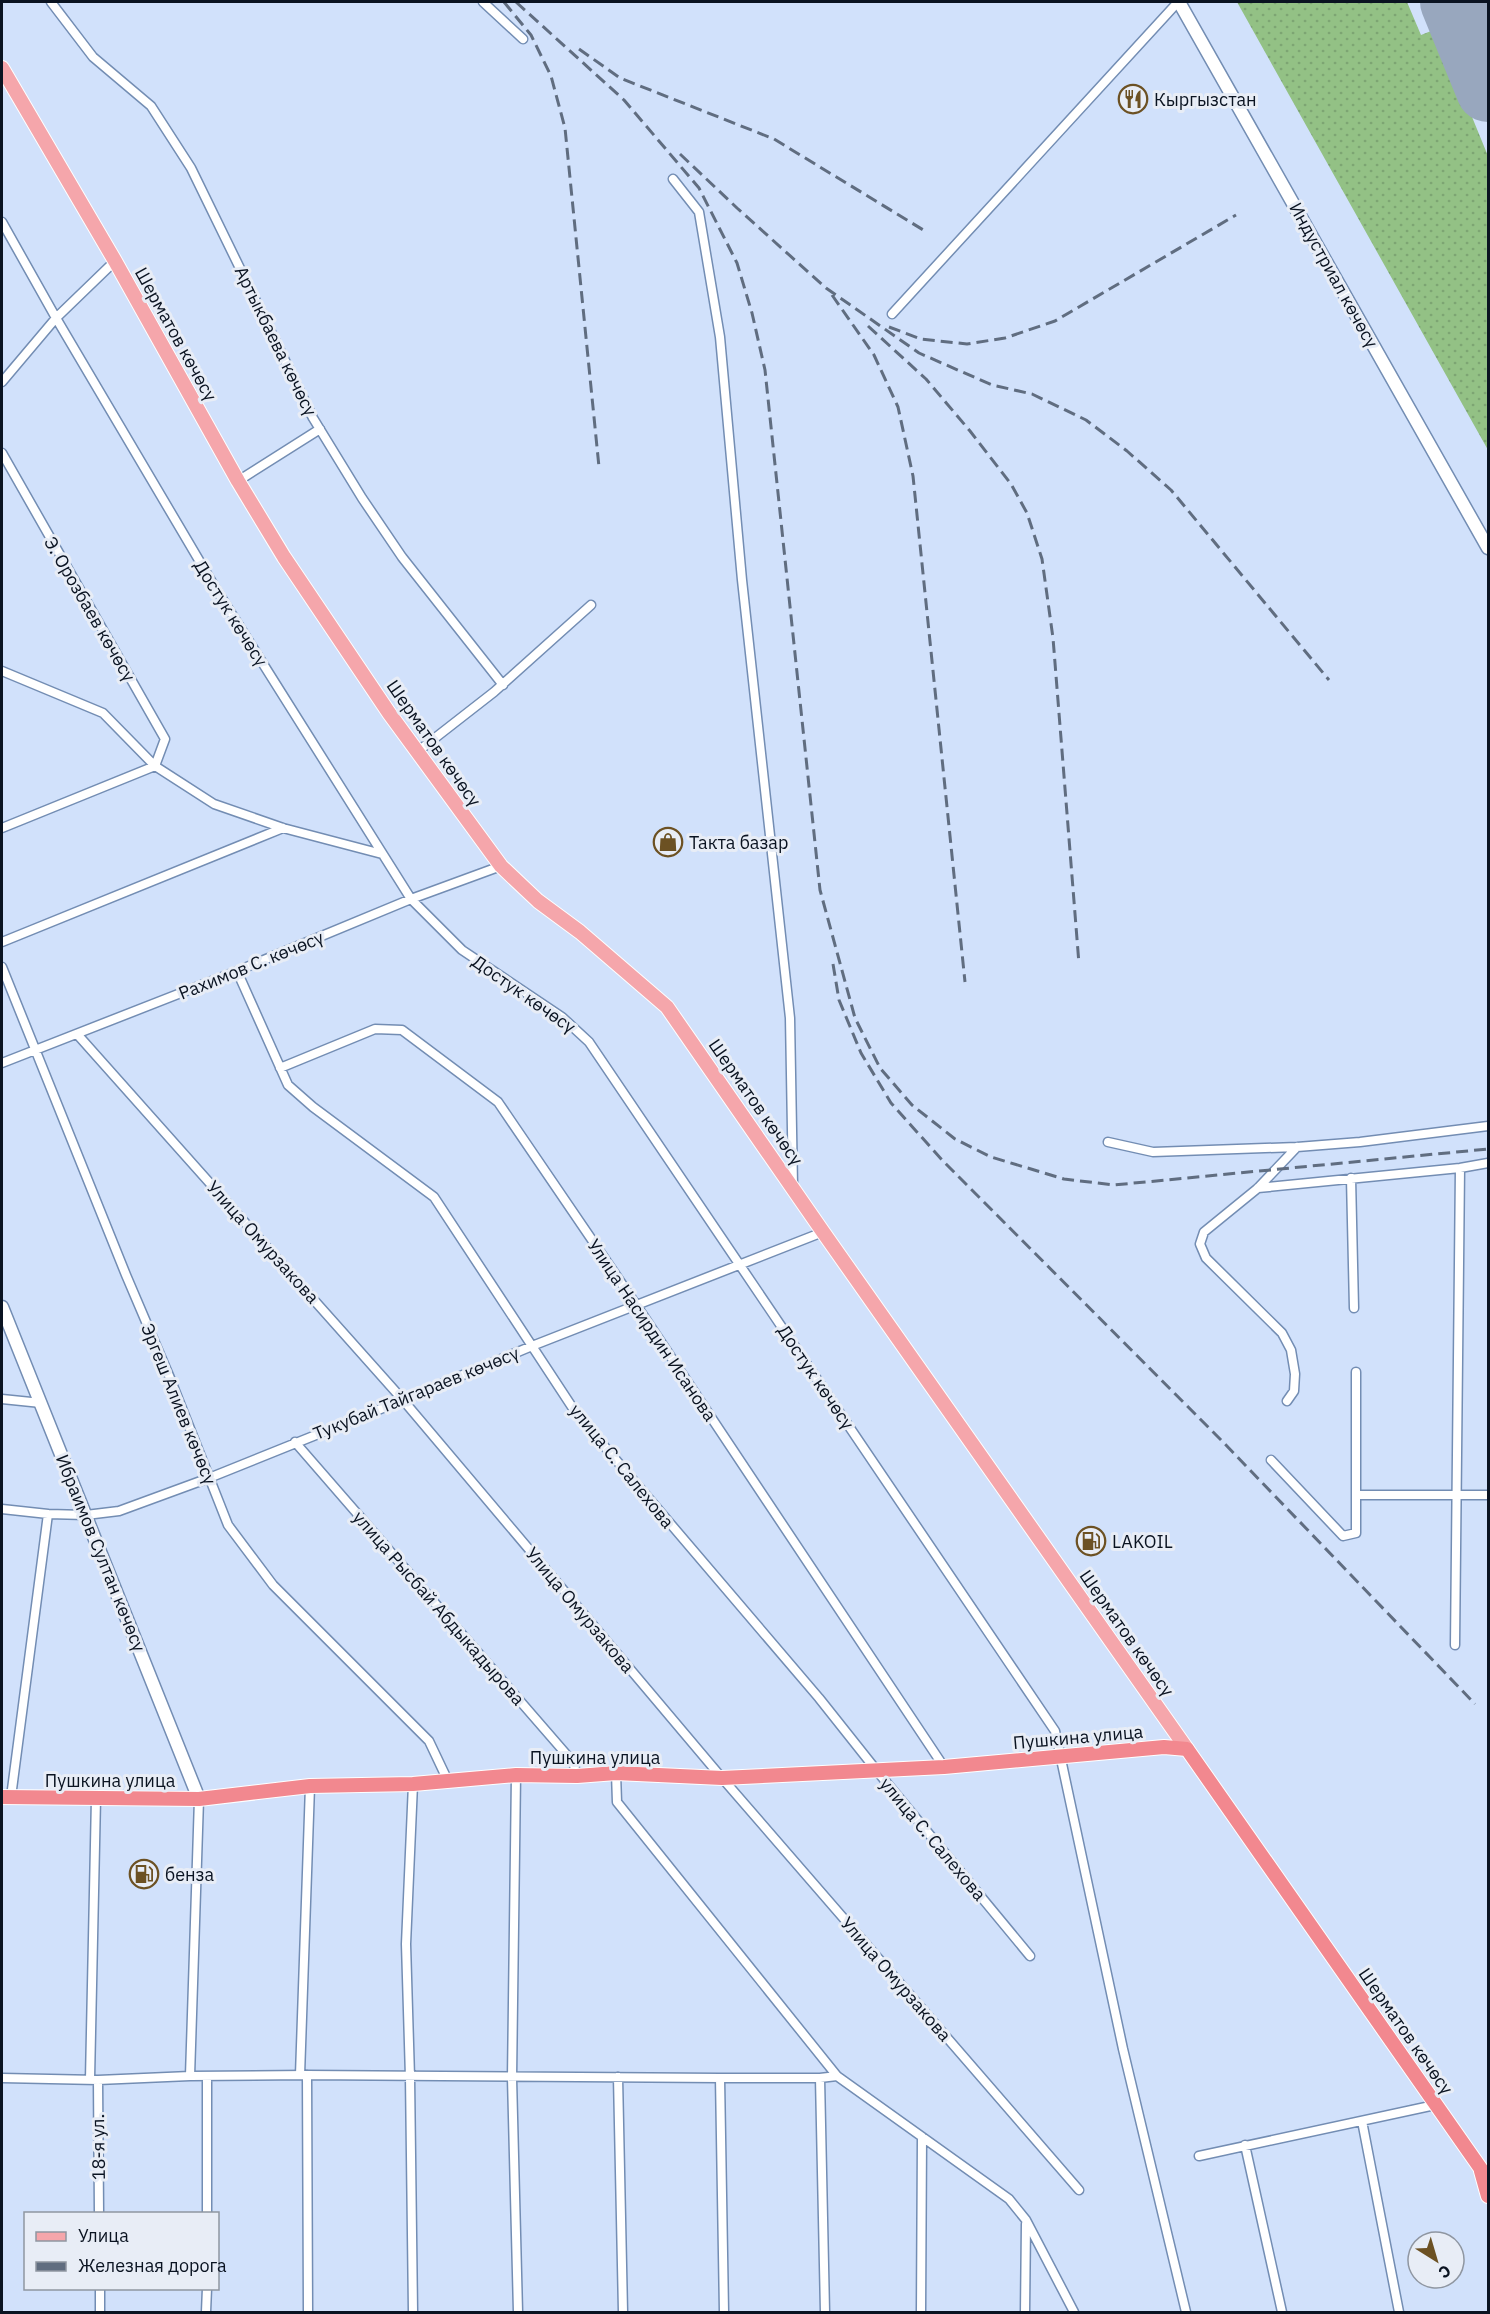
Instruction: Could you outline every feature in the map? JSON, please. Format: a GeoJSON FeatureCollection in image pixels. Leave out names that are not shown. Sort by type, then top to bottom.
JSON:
{"type":"FeatureCollection","features":[{"type":"Feature","properties":{"kind":"highway","name":"Пушкина улица"},"geometry":{"type":"LineString","coordinates":[[6,1797],[199,1799],[310,1786],[413,1784],[516,1775],[578,1776],[616,1773],[722,1778],[944,1767],[1164,1748],[1187,1749]]}},
{"type":"Feature","properties":{"kind":"highway","name":"Шерматов көчөсү"},"geometry":{"type":"LineString","coordinates":[[1187,1749],[1435,2105],[1486,2172]]}},
{"type":"Feature","properties":{"kind":"highway"},"geometry":{"type":"LineString","coordinates":[[1486,2172],[1488,2196]]}},
{"type":"Feature","properties":{"kind":"main road","name":"Индустриал көчөсү"},"geometry":{"type":"LineString","coordinates":[[1179,2],[1488,548]]}},
{"type":"Feature","properties":{"kind":"main road","name":"Шерматов көчөсү"},"geometry":{"type":"LineString","coordinates":[[2,68],[115,261],[238,481],[284,556],[417,752],[501,866],[538,901],[580,932],[667,1007],[1187,1749]]}},
{"type":"Feature","properties":{"kind":"main road","name":"Ибраимов Султан көчөсү"},"geometry":{"type":"LineString","coordinates":[[2,1307],[199,1799]]}},
{"type":"Feature","properties":{"kind":"street","name":"Артыкбаева көчөсү"},"geometry":{"type":"LineString","coordinates":[[51,2],[93,57],[151,106],[191,168],[320,429],[362,498],[402,557],[503,684]]}},
{"type":"Feature","properties":{"kind":"street"},"geometry":{"type":"LineString","coordinates":[[483,2],[523,39]]}},
{"type":"Feature","properties":{"kind":"street"},"geometry":{"type":"LineString","coordinates":[[892,314],[1179,2]]}},
{"type":"Feature","properties":{"kind":"street"},"geometry":{"type":"LineString","coordinates":[[673,179],[699,212],[720,337],[742,580],[790,1017],[793,1187]]}},
{"type":"Feature","properties":{"kind":"street","name":"Достук көчөсү"},"geometry":{"type":"LineString","coordinates":[[2,222],[216,589],[411,899],[462,950],[562,1017],[590,1042],[1055,1731],[1123,2049],[1186,2313]]}},
{"type":"Feature","properties":{"kind":"street"},"geometry":{"type":"LineString","coordinates":[[2,382],[56,318],[115,261]]}},
{"type":"Feature","properties":{"kind":"street"},"geometry":{"type":"LineString","coordinates":[[238,481],[320,429]]}},
{"type":"Feature","properties":{"kind":"street","name":"Э. Орозбаев көчөсү"},"geometry":{"type":"LineString","coordinates":[[2,453],[165,739],[154,765]]}},
{"type":"Feature","properties":{"kind":"street"},"geometry":{"type":"LineString","coordinates":[[417,752],[503,684],[591,605]]}},
{"type":"Feature","properties":{"kind":"street"},"geometry":{"type":"LineString","coordinates":[[2,671],[103,714],[154,765],[214,804],[283,828],[382,854]]}},
{"type":"Feature","properties":{"kind":"street"},"geometry":{"type":"LineString","coordinates":[[2,828],[154,765]]}},
{"type":"Feature","properties":{"kind":"street"},"geometry":{"type":"LineString","coordinates":[[2,942],[283,828]]}},
{"type":"Feature","properties":{"kind":"street","name":"Рахимов С. көчөсү"},"geometry":{"type":"LineString","coordinates":[[2,1063],[237,971],[411,899],[501,866]]}},
{"type":"Feature","properties":{"kind":"street","name":"Эргеш Алиев көчөсү"},"geometry":{"type":"LineString","coordinates":[[2,968],[228,1525],[273,1585],[429,1741],[448,1781]]}},
{"type":"Feature","properties":{"kind":"street","name":"улица С. Салехова"},"geometry":{"type":"LineString","coordinates":[[237,971],[288,1085],[313,1107],[434,1197],[576,1413],[819,1698],[1030,1956]]}},
{"type":"Feature","properties":{"kind":"street","name":"Улица Насирдин Исанова"},"geometry":{"type":"LineString","coordinates":[[280,1068],[375,1029],[402,1030],[498,1102],[637,1306],[944,1767]]}},
{"type":"Feature","properties":{"kind":"street","name":"Улица Омурзакова"},"geometry":{"type":"LineString","coordinates":[[77,1034],[403,1400],[722,1778],[1079,2190]]}},
{"type":"Feature","properties":{"kind":"street"},"geometry":{"type":"LineString","coordinates":[[1108,1142],[1153,1152],[1297,1147],[1360,1142],[1488,1126]]}},
{"type":"Feature","properties":{"kind":"street"},"geometry":{"type":"LineString","coordinates":[[1287,1401],[1294,1391],[1295,1374],[1291,1350],[1282,1333],[1206,1258],[1200,1244],[1204,1232],[1258,1188],[1297,1147]]}},
{"type":"Feature","properties":{"kind":"street"},"geometry":{"type":"LineString","coordinates":[[1258,1188],[1460,1168],[1488,1163]]}},
{"type":"Feature","properties":{"kind":"street"},"geometry":{"type":"LineString","coordinates":[[1455,1645],[1460,1168]]}},
{"type":"Feature","properties":{"kind":"street"},"geometry":{"type":"LineString","coordinates":[[1351,1178],[1354,1308]]}},
{"type":"Feature","properties":{"kind":"street","name":"Тукубай Тайгараев көчөсү"},"geometry":{"type":"LineString","coordinates":[[2,1509],[86,1515],[119,1511],[209,1478],[532,1346],[823,1232]]}},
{"type":"Feature","properties":{"kind":"street"},"geometry":{"type":"LineString","coordinates":[[1272,1460],[1342,1536],[1356,1533],[1356,1372]]}},
{"type":"Feature","properties":{"kind":"street"},"geometry":{"type":"LineString","coordinates":[[2,1399],[41,1402]]}},
{"type":"Feature","properties":{"kind":"street","name":"улица Рысбай Абдыкадырова"},"geometry":{"type":"LineString","coordinates":[[295,1442],[573,1762],[578,1776]]}},
{"type":"Feature","properties":{"kind":"street"},"geometry":{"type":"LineString","coordinates":[[1357,1495],[1488,1496]]}},
{"type":"Feature","properties":{"kind":"street"},"geometry":{"type":"LineString","coordinates":[[6,1797],[48,1514]]}},
{"type":"Feature","properties":{"kind":"street"},"geometry":{"type":"LineString","coordinates":[[616,1773],[617,1803],[837,2076],[1009,2199],[1026,2220],[1074,2313]]}},
{"type":"Feature","properties":{"kind":"street"},"geometry":{"type":"LineString","coordinates":[[516,1775],[512,2078],[518,2313]]}},
{"type":"Feature","properties":{"kind":"street"},"geometry":{"type":"LineString","coordinates":[[413,1784],[406,1944],[411,2077],[413,2313]]}},
{"type":"Feature","properties":{"kind":"street"},"geometry":{"type":"LineString","coordinates":[[308,2313],[304,2075],[310,1786]]}},
{"type":"Feature","properties":{"kind":"street","name":"18-я ул."},"geometry":{"type":"LineString","coordinates":[[96,1798],[94,2079],[99,2212]]}},
{"type":"Feature","properties":{"kind":"street"},"geometry":{"type":"LineString","coordinates":[[190,2076],[199,1799]]}},
{"type":"Feature","properties":{"kind":"street"},"geometry":{"type":"LineString","coordinates":[[2,2078],[94,2079],[304,2075],[512,2078],[820,2078],[837,2076]]}},
{"type":"Feature","properties":{"kind":"street"},"geometry":{"type":"LineString","coordinates":[[207,2076],[207,2212]]}},
{"type":"Feature","properties":{"kind":"street"},"geometry":{"type":"LineString","coordinates":[[618,2077],[623,2313]]}},
{"type":"Feature","properties":{"kind":"street"},"geometry":{"type":"LineString","coordinates":[[720,2078],[724,2313]]}},
{"type":"Feature","properties":{"kind":"street"},"geometry":{"type":"LineString","coordinates":[[820,2078],[825,2313]]}},
{"type":"Feature","properties":{"kind":"street"},"geometry":{"type":"LineString","coordinates":[[1199,2156],[1435,2105]]}},
{"type":"Feature","properties":{"kind":"street"},"geometry":{"type":"LineString","coordinates":[[1362,2121],[1399,2313]]}},
{"type":"Feature","properties":{"kind":"street"},"geometry":{"type":"LineString","coordinates":[[921,2313],[922,2137]]}},
{"type":"Feature","properties":{"kind":"street"},"geometry":{"type":"LineString","coordinates":[[1245,2145],[1282,2313]]}},
{"type":"Feature","properties":{"kind":"street"},"geometry":{"type":"LineString","coordinates":[[1025,2313],[1026,2220]]}},
{"type":"Feature","properties":{"kind":"street"},"geometry":{"type":"LineString","coordinates":[[100,2290],[100,2313]]}},
{"type":"Feature","properties":{"kind":"street"},"geometry":{"type":"LineString","coordinates":[[206,2313],[207,2290]]}},
{"type":"Feature","properties":{"kind":"green space"},"geometry":{"type":"Polygon","coordinates":[[[1237,2],[1407,2],[1421,35],[1436,29],[1488,156],[1488,450],[1237,2]]]}},
{"type":"Feature","properties":{"kind":"runway"},"geometry":{"type":"LineString","coordinates":[[1452,2],[1488,90]]}},
{"type":"Feature","properties":{"kind":"railway"},"geometry":{"type":"LineString","coordinates":[[504,2],[531,35],[551,76],[565,128],[599,467]]}},
{"type":"Feature","properties":{"kind":"railway"},"geometry":{"type":"LineString","coordinates":[[516,2],[624,100],[699,188],[737,263],[752,313],[765,370],[820,890],[855,1018],[880,1068],[912,1105],[955,1139],[991,1157],[1064,1179],[1114,1185],[1488,1149]]}},
{"type":"Feature","properties":{"kind":"railway"},"geometry":{"type":"LineString","coordinates":[[579,49],[620,78],[774,139],[925,231]]}},
{"type":"Feature","properties":{"kind":"railway"},"geometry":{"type":"LineString","coordinates":[[680,154],[826,288],[919,353],[992,385],[1032,394],[1086,420],[1127,451],[1171,490],[1329,680]]}},
{"type":"Feature","properties":{"kind":"railway"},"geometry":{"type":"LineString","coordinates":[[889,327],[921,339],[967,344],[1005,338],[1055,321],[1236,215]]}},
{"type":"Feature","properties":{"kind":"railway"},"geometry":{"type":"LineString","coordinates":[[832,295],[874,355],[898,407],[913,476],[965,982]]}},
{"type":"Feature","properties":{"kind":"railway"},"geometry":{"type":"LineString","coordinates":[[868,326],[926,379],[1011,484],[1027,513],[1042,559],[1053,638],[1079,964]]}},
{"type":"Feature","properties":{"kind":"railway"},"geometry":{"type":"LineString","coordinates":[[833,964],[839,1000],[861,1053],[891,1103],[943,1161],[1223,1442],[1475,1704]]}},
{"type":"Feature","properties":{"kind":"place","name":"Кыргызстан"},"geometry":{"type":"Point","coordinates":[1133,99]}},
{"type":"Feature","properties":{"kind":"place","name":"Такта базар"},"geometry":{"type":"Point","coordinates":[668,842]}},
{"type":"Feature","properties":{"kind":"place","name":"LAKOIL"},"geometry":{"type":"Point","coordinates":[1091,1541]}},
{"type":"Feature","properties":{"kind":"place","name":"бенза"},"geometry":{"type":"Point","coordinates":[144,1874]}}]}
